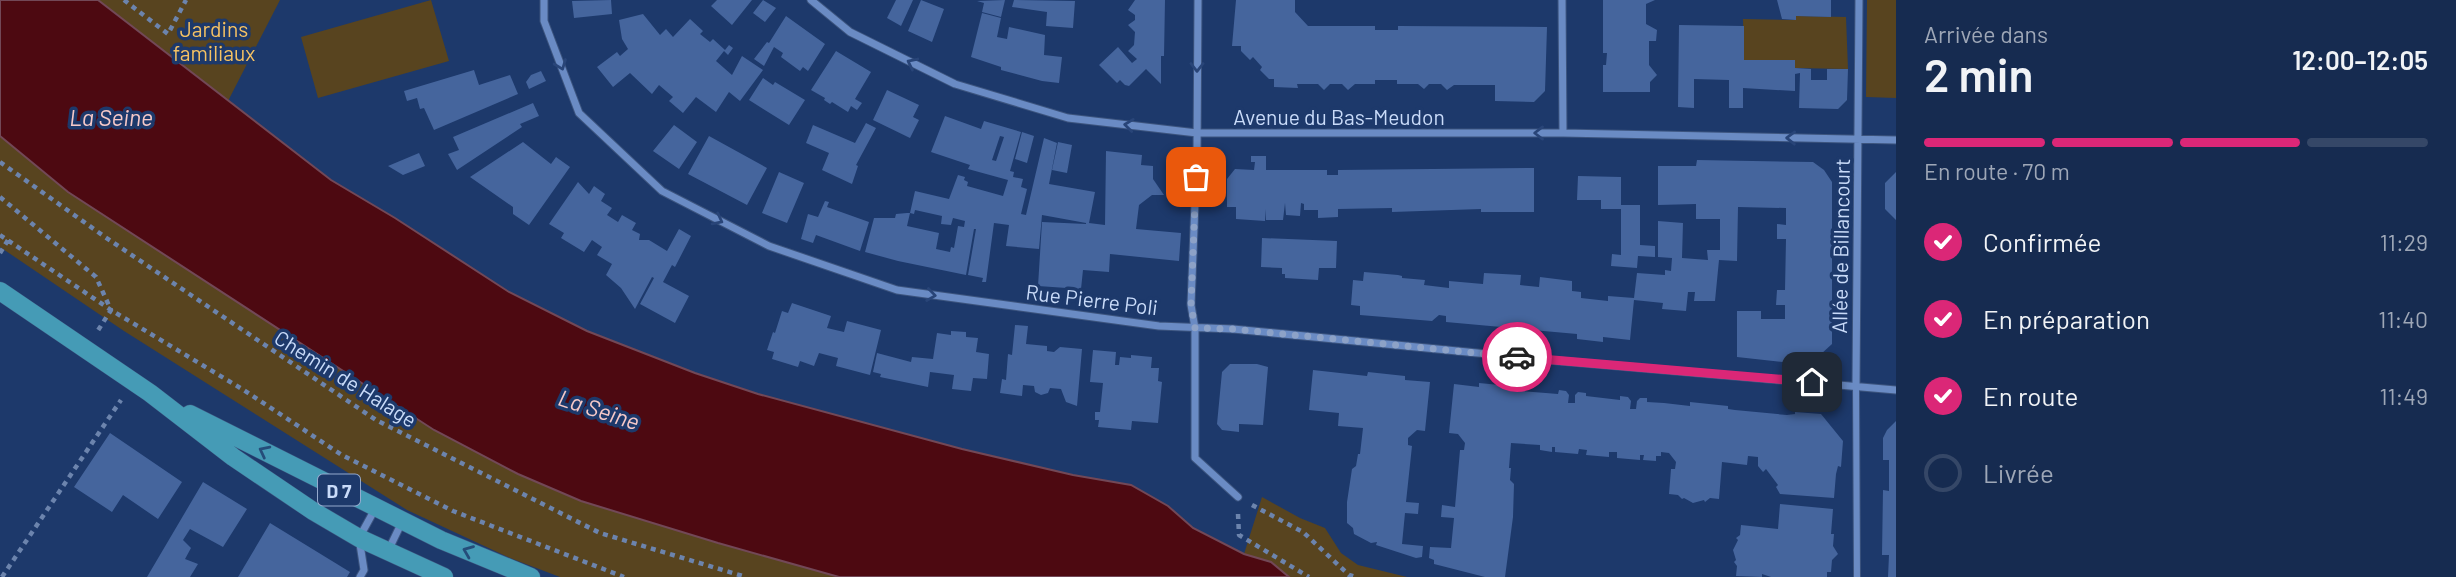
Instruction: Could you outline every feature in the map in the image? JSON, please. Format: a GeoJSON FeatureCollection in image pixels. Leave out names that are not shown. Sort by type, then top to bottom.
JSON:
{"type":"FeatureCollection","features":[{"type":"Feature","properties":{"kind":"main road","name":"D 7"},"geometry":{"type":"LineString","coordinates":[[0,291],[150,393],[233,457],[313,511],[359,538],[444,577]]}},
{"type":"Feature","properties":{"kind":"main road","name":"D 7"},"geometry":{"type":"LineString","coordinates":[[150,393],[375,509],[440,540],[531,577]]}},
{"type":"Feature","properties":{"kind":"street","name":"Rue Pierre Poli"},"geometry":{"type":"LineString","coordinates":[[544,0],[544,21],[579,113],[663,191],[769,246],[897,290],[1159,326],[1233,329],[1535,359],[1896,390]]}},
{"type":"Feature","properties":{"kind":"street","name":"Avenue du Bas-Meudon"},"geometry":{"type":"LineString","coordinates":[[811,0],[850,32],[955,84],[1068,118],[1197,133],[1563,133],[1896,140]]}},
{"type":"Feature","properties":{"kind":"street"},"geometry":{"type":"LineString","coordinates":[[1198,0],[1191,305],[1195,328],[1195,458],[1238,497]]}},
{"type":"Feature","properties":{"kind":"street"},"geometry":{"type":"LineString","coordinates":[[1562,0],[1563,133]]}},
{"type":"Feature","properties":{"kind":"street","name":"Allée de Billancourt"},"geometry":{"type":"LineString","coordinates":[[1857,577],[1859,0]]}},
{"type":"Feature","properties":{"kind":"street"},"geometry":{"type":"LineString","coordinates":[[360,577],[364,570],[359,538],[375,509]]}},
{"type":"Feature","properties":{"kind":"street"},"geometry":{"type":"LineString","coordinates":[[388,551],[402,522]]}},
{"type":"Feature","properties":{"kind":"path"},"geometry":{"type":"LineString","coordinates":[[124,0],[168,34],[186,0]]}},
{"type":"Feature","properties":{"kind":"path","name":"Chemin de Halage"},"geometry":{"type":"LineString","coordinates":[[0,162],[116,245],[376,420],[600,533],[746,577]]}},
{"type":"Feature","properties":{"kind":"path"},"geometry":{"type":"LineString","coordinates":[[0,197],[96,276],[111,310]]}},
{"type":"Feature","properties":{"kind":"path"},"geometry":{"type":"LineString","coordinates":[[0,235],[111,310],[242,389],[342,454],[453,511],[624,577]]}},
{"type":"Feature","properties":{"kind":"path"},"geometry":{"type":"LineString","coordinates":[[0,253],[8,240]]}},
{"type":"Feature","properties":{"kind":"path"},"geometry":{"type":"LineString","coordinates":[[86,349],[111,310]]}},
{"type":"Feature","properties":{"kind":"path"},"geometry":{"type":"LineString","coordinates":[[2,577],[133,382]]}},
{"type":"Feature","properties":{"kind":"path"},"geometry":{"type":"LineString","coordinates":[[1238,497],[1303,532],[1349,575],[1356,577]]}},
{"type":"Feature","properties":{"kind":"path"},"geometry":{"type":"LineString","coordinates":[[1239,535],[1309,577]]}},
{"type":"Feature","properties":{"kind":"green space","name":"Jardins familiaux"},"geometry":{"type":"Polygon","coordinates":[[[98,0],[280,0],[228,101],[98,0]]]}},
{"type":"Feature","properties":{"kind":"green space"},"geometry":{"type":"Polygon","coordinates":[[[431,0],[449,61],[318,98],[301,37],[431,0]]]}},
{"type":"Feature","properties":{"kind":"green space"},"geometry":{"type":"Polygon","coordinates":[[[1867,0],[1896,0],[1896,98],[1866,97],[1867,0]]]}},
{"type":"Feature","properties":{"kind":"green space"},"geometry":{"type":"Polygon","coordinates":[[[1796,16],[1846,17],[1848,69],[1795,68],[1795,60],[1744,60],[1743,19],[1795,20],[1796,16]]]}},
{"type":"Feature","properties":{"kind":"green space"},"geometry":{"type":"Polygon","coordinates":[[[0,136],[68,192],[434,430],[518,474],[718,543],[839,577],[560,577],[510,558],[407,510],[124,331],[0,247],[0,136]]]}},
{"type":"Feature","properties":{"kind":"green space"},"geometry":{"type":"Polygon","coordinates":[[[1262,497],[1325,528],[1341,553],[1358,565],[1407,577],[1289,577],[1271,562],[1244,554],[1262,497]]]}},
{"type":"Feature","properties":{"kind":"water","name":"La Seine"},"geometry":{"type":"Polygon","coordinates":[[[0,0],[98,0],[331,180],[509,292],[587,331],[758,394],[962,449],[1073,475],[1131,485],[1168,506],[1193,528],[1244,554],[1271,562],[1289,577],[839,577],[581,501],[518,474],[434,430],[68,192],[0,136],[0,0]]]}},
{"type":"Feature","properties":{"kind":"building"},"geometry":{"type":"Polygon","coordinates":[[[611,0],[612,14],[574,18],[572,1],[611,0]]]}},
{"type":"Feature","properties":{"kind":"building"},"geometry":{"type":"Polygon","coordinates":[[[717,0],[752,0],[732,25],[711,6],[717,0]]]}},
{"type":"Feature","properties":{"kind":"building"},"geometry":{"type":"Polygon","coordinates":[[[763,0],[776,8],[765,22],[753,13],[763,0]]]}},
{"type":"Feature","properties":{"kind":"building"},"geometry":{"type":"Polygon","coordinates":[[[896,0],[913,0],[901,26],[887,18],[896,0]]]}},
{"type":"Feature","properties":{"kind":"building"},"geometry":{"type":"Polygon","coordinates":[[[921,0],[944,9],[932,42],[908,31],[921,0]]]}},
{"type":"Feature","properties":{"kind":"building"},"geometry":{"type":"Polygon","coordinates":[[[1005,0],[1001,17],[982,12],[984,3],[977,1],[1005,0]]]}},
{"type":"Feature","properties":{"kind":"building"},"geometry":{"type":"Polygon","coordinates":[[[1014,0],[1075,1],[1073,28],[1046,26],[1047,12],[1012,7],[1014,0]]]}},
{"type":"Feature","properties":{"kind":"building"},"geometry":{"type":"Polygon","coordinates":[[[1135,0],[1165,0],[1161,84],[1146,69],[1129,86],[1120,80],[1117,83],[1099,65],[1118,47],[1132,63],[1137,59],[1128,51],[1134,45],[1135,32],[1128,25],[1135,20],[1135,15],[1128,10],[1135,0]]]}},
{"type":"Feature","properties":{"kind":"building"},"geometry":{"type":"Polygon","coordinates":[[[1236,0],[1295,0],[1295,12],[1308,26],[1375,26],[1375,30],[1398,30],[1398,26],[1547,27],[1545,91],[1534,102],[1495,101],[1495,85],[1454,85],[1447,90],[1441,84],[1429,84],[1424,89],[1418,84],[1397,84],[1397,80],[1375,80],[1375,84],[1355,84],[1348,90],[1342,84],[1330,84],[1324,90],[1318,84],[1297,84],[1298,88],[1274,87],[1274,79],[1269,79],[1260,70],[1262,67],[1253,57],[1250,60],[1241,51],[1241,46],[1232,46],[1236,0]]]}},
{"type":"Feature","properties":{"kind":"building"},"geometry":{"type":"Polygon","coordinates":[[[1603,0],[1655,0],[1646,4],[1646,24],[1657,30],[1656,41],[1649,41],[1649,65],[1657,75],[1650,82],[1650,92],[1603,92],[1603,65],[1606,65],[1607,53],[1603,53],[1603,0]]]}},
{"type":"Feature","properties":{"kind":"building"},"geometry":{"type":"Polygon","coordinates":[[[1777,0],[1831,0],[1831,17],[1796,16],[1796,20],[1782,19],[1777,0]]]}},
{"type":"Feature","properties":{"kind":"building"},"geometry":{"type":"Polygon","coordinates":[[[982,13],[1001,18],[997,37],[1007,39],[1009,27],[1045,35],[1044,55],[1062,57],[1059,83],[1001,70],[1001,67],[971,57],[982,13]]]}},
{"type":"Feature","properties":{"kind":"building"},"geometry":{"type":"Polygon","coordinates":[[[643,14],[660,35],[666,29],[673,37],[690,19],[703,31],[700,34],[710,42],[713,39],[725,50],[729,45],[733,48],[728,55],[724,51],[716,61],[732,75],[742,56],[763,70],[740,101],[729,92],[716,112],[696,97],[683,113],[669,101],[673,97],[659,85],[652,94],[630,73],[613,87],[597,67],[617,52],[620,56],[628,49],[622,39],[619,20],[643,14]]]}},
{"type":"Feature","properties":{"kind":"building"},"geometry":{"type":"Polygon","coordinates":[[[786,16],[825,44],[808,71],[803,67],[800,71],[781,57],[783,53],[774,47],[764,66],[754,59],[767,42],[769,43],[786,16]]]}},
{"type":"Feature","properties":{"kind":"building"},"geometry":{"type":"Polygon","coordinates":[[[1679,25],[1744,26],[1744,60],[1795,60],[1795,68],[1811,69],[1811,80],[1827,80],[1827,69],[1848,69],[1847,100],[1838,109],[1799,108],[1800,73],[1795,74],[1795,91],[1743,88],[1743,108],[1729,108],[1729,80],[1694,79],[1694,108],[1678,107],[1679,25]]]}},
{"type":"Feature","properties":{"kind":"building"},"geometry":{"type":"Polygon","coordinates":[[[836,51],[871,72],[855,99],[862,103],[857,110],[851,106],[848,112],[832,102],[830,104],[811,90],[836,51]]]}},
{"type":"Feature","properties":{"kind":"building"},"geometry":{"type":"Polygon","coordinates":[[[474,70],[479,85],[510,75],[518,94],[434,130],[424,108],[420,109],[417,98],[407,101],[404,91],[474,70]]]}},
{"type":"Feature","properties":{"kind":"building"},"geometry":{"type":"Polygon","coordinates":[[[541,71],[546,81],[529,89],[526,82],[531,75],[541,71]]]}},
{"type":"Feature","properties":{"kind":"building"},"geometry":{"type":"Polygon","coordinates":[[[763,78],[805,100],[789,125],[749,100],[763,78]]]}},
{"type":"Feature","properties":{"kind":"building"},"geometry":{"type":"Polygon","coordinates":[[[887,90],[919,105],[913,117],[919,120],[910,138],[873,120],[887,90]]]}},
{"type":"Feature","properties":{"kind":"building"},"geometry":{"type":"Polygon","coordinates":[[[533,103],[539,116],[520,124],[522,127],[457,170],[448,154],[459,150],[453,137],[533,103]]]}},
{"type":"Feature","properties":{"kind":"building"},"geometry":{"type":"Polygon","coordinates":[[[945,116],[981,129],[984,121],[1021,132],[1010,171],[1014,172],[1013,177],[1023,179],[1021,187],[1027,189],[1021,214],[1026,215],[1044,138],[1057,143],[1049,184],[1095,192],[1089,223],[1105,225],[1106,151],[1142,155],[1141,165],[1153,166],[1153,179],[1164,195],[1152,195],[1139,205],[1136,229],[1181,233],[1179,261],[1110,254],[1109,272],[1083,270],[1081,289],[1038,286],[1042,222],[1086,224],[1042,215],[1039,249],[1006,246],[1009,225],[994,223],[986,282],[982,282],[983,278],[968,275],[976,229],[966,275],[865,252],[874,218],[895,218],[896,214],[910,213],[915,191],[949,199],[958,175],[965,177],[967,186],[1003,196],[1008,180],[968,169],[970,165],[931,152],[945,116]],[[1000,136],[992,160],[996,161],[1004,137],[1000,136]],[[915,210],[914,214],[910,213],[907,226],[939,233],[936,249],[950,252],[951,247],[954,248],[958,226],[964,227],[965,221],[953,218],[951,225],[941,224],[942,216],[915,210]]]}},
{"type":"Feature","properties":{"kind":"building"},"geometry":{"type":"Polygon","coordinates":[[[866,123],[876,128],[856,165],[858,166],[852,184],[822,170],[829,153],[806,143],[813,125],[855,143],[866,123]]]}},
{"type":"Feature","properties":{"kind":"building"},"geometry":{"type":"Polygon","coordinates":[[[674,125],[697,142],[679,169],[653,151],[674,125]]]}},
{"type":"Feature","properties":{"kind":"building"},"geometry":{"type":"Polygon","coordinates":[[[1022,132],[1034,136],[1027,163],[1015,159],[1022,132]]]}},
{"type":"Feature","properties":{"kind":"building"},"geometry":{"type":"Polygon","coordinates":[[[709,136],[767,168],[747,205],[688,174],[709,136]]]}},
{"type":"Feature","properties":{"kind":"building"},"geometry":{"type":"Polygon","coordinates":[[[523,142],[551,164],[556,157],[570,167],[529,225],[513,214],[513,207],[470,177],[523,142]]]}},
{"type":"Feature","properties":{"kind":"building"},"geometry":{"type":"Polygon","coordinates":[[[1058,142],[1072,145],[1067,173],[1052,170],[1058,142]]]}},
{"type":"Feature","properties":{"kind":"building"},"geometry":{"type":"Polygon","coordinates":[[[419,153],[425,166],[403,175],[388,166],[419,153]]]}},
{"type":"Feature","properties":{"kind":"building"},"geometry":{"type":"Polygon","coordinates":[[[1251,156],[1266,156],[1266,170],[1327,170],[1327,175],[1338,175],[1338,170],[1534,168],[1534,212],[1481,212],[1481,209],[1392,212],[1392,208],[1338,209],[1338,217],[1318,218],[1318,210],[1304,210],[1304,204],[1301,203],[1300,216],[1286,215],[1285,203],[1283,220],[1266,220],[1266,209],[1265,221],[1236,219],[1236,207],[1227,207],[1227,179],[1235,169],[1254,170],[1255,162],[1251,162],[1251,156]]]}},
{"type":"Feature","properties":{"kind":"building"},"geometry":{"type":"Polygon","coordinates":[[[1697,160],[1813,162],[1824,170],[1832,182],[1832,344],[1809,365],[1737,357],[1737,311],[1761,311],[1761,319],[1785,319],[1785,305],[1776,305],[1777,290],[1785,290],[1786,239],[1777,239],[1777,224],[1786,225],[1786,208],[1738,207],[1737,261],[1719,260],[1715,301],[1694,301],[1695,292],[1688,292],[1686,311],[1662,309],[1663,303],[1634,300],[1630,340],[1603,337],[1603,342],[1577,339],[1577,334],[1446,322],[1446,316],[1439,315],[1432,321],[1360,315],[1360,306],[1351,305],[1353,280],[1363,281],[1364,272],[1425,280],[1424,285],[1449,288],[1449,281],[1483,284],[1484,273],[1521,275],[1520,285],[1539,287],[1540,277],[1572,281],[1572,291],[1581,292],[1581,298],[1608,301],[1608,296],[1634,298],[1637,273],[1665,275],[1665,270],[1671,271],[1672,258],[1658,257],[1658,221],[1683,223],[1682,258],[1708,260],[1707,250],[1720,250],[1720,219],[1696,219],[1696,204],[1658,205],[1658,166],[1696,166],[1697,160]]]}},
{"type":"Feature","properties":{"kind":"building"},"geometry":{"type":"Polygon","coordinates":[[[779,172],[804,183],[787,223],[762,213],[779,172]]]}},
{"type":"Feature","properties":{"kind":"building"},"geometry":{"type":"Polygon","coordinates":[[[1896,172],[1896,220],[1885,209],[1885,183],[1896,172]]]}},
{"type":"Feature","properties":{"kind":"building"},"geometry":{"type":"Polygon","coordinates":[[[1578,176],[1621,177],[1621,205],[1640,205],[1640,245],[1655,246],[1655,257],[1638,256],[1637,268],[1611,266],[1612,254],[1621,255],[1621,209],[1601,209],[1601,200],[1577,200],[1578,176]]]}},
{"type":"Feature","properties":{"kind":"building"},"geometry":{"type":"Polygon","coordinates":[[[578,182],[589,194],[594,186],[605,194],[601,201],[612,208],[607,215],[618,222],[622,215],[636,223],[632,230],[640,234],[639,240],[649,240],[667,251],[679,229],[691,236],[675,267],[672,265],[663,282],[689,296],[675,323],[640,304],[654,278],[652,277],[635,309],[621,288],[606,275],[612,264],[597,255],[602,247],[592,240],[584,252],[561,238],[564,233],[549,224],[578,182]]]}},
{"type":"Feature","properties":{"kind":"building"},"geometry":{"type":"Polygon","coordinates":[[[825,201],[829,202],[827,207],[869,222],[860,251],[816,235],[813,243],[801,239],[808,214],[818,217],[825,201]]]}},
{"type":"Feature","properties":{"kind":"building"},"geometry":{"type":"Polygon","coordinates":[[[1262,238],[1337,241],[1336,268],[1319,268],[1318,280],[1285,278],[1282,268],[1261,267],[1262,238]]]}},
{"type":"Feature","properties":{"kind":"building"},"geometry":{"type":"Polygon","coordinates":[[[792,303],[831,316],[827,328],[844,332],[847,321],[881,330],[870,375],[836,366],[838,358],[819,353],[814,366],[800,361],[798,367],[772,359],[774,352],[767,350],[773,332],[775,333],[782,311],[788,313],[792,303]]]}},
{"type":"Feature","properties":{"kind":"building"},"geometry":{"type":"Polygon","coordinates":[[[1015,325],[1028,326],[1026,344],[1047,346],[1047,351],[1054,352],[1060,347],[1082,349],[1077,406],[1066,402],[1061,389],[1050,388],[1048,393],[1041,395],[1035,392],[1034,386],[1023,385],[1022,396],[1000,393],[1002,379],[1006,380],[1008,354],[1012,355],[1015,325]]]}},
{"type":"Feature","properties":{"kind":"building"},"geometry":{"type":"Polygon","coordinates":[[[951,331],[966,332],[966,337],[978,338],[976,352],[989,354],[987,379],[973,378],[971,391],[952,389],[954,375],[930,372],[928,387],[880,377],[881,374],[873,372],[877,353],[911,362],[912,357],[933,359],[937,333],[951,335],[951,331]]]}},
{"type":"Feature","properties":{"kind":"building"},"geometry":{"type":"Polygon","coordinates":[[[1093,350],[1116,352],[1115,365],[1119,365],[1120,357],[1152,357],[1151,368],[1159,368],[1158,381],[1162,382],[1158,423],[1132,421],[1131,430],[1098,427],[1099,420],[1095,420],[1095,412],[1100,412],[1103,383],[1090,382],[1093,350]]]}},
{"type":"Feature","properties":{"kind":"building"},"geometry":{"type":"Polygon","coordinates":[[[1230,364],[1257,364],[1268,367],[1263,425],[1239,424],[1239,432],[1222,430],[1217,424],[1222,372],[1230,364]]]}},
{"type":"Feature","properties":{"kind":"building"},"geometry":{"type":"Polygon","coordinates":[[[1313,370],[1367,376],[1368,372],[1430,382],[1425,431],[1417,430],[1408,438],[1408,445],[1412,446],[1406,502],[1419,503],[1418,514],[1405,513],[1402,544],[1423,546],[1422,557],[1416,558],[1376,545],[1377,542],[1371,543],[1354,534],[1353,528],[1347,523],[1352,469],[1356,466],[1360,454],[1363,428],[1338,426],[1339,413],[1309,410],[1313,370]]]}},
{"type":"Feature","properties":{"kind":"building"},"geometry":{"type":"Polygon","coordinates":[[[1479,383],[1510,386],[1510,390],[1558,394],[1559,390],[1566,391],[1569,395],[1568,403],[1575,403],[1575,395],[1578,392],[1586,393],[1586,396],[1620,400],[1620,396],[1628,397],[1631,401],[1630,409],[1636,409],[1640,398],[1647,398],[1647,402],[1690,406],[1690,402],[1787,415],[1795,412],[1821,414],[1843,441],[1834,498],[1780,494],[1776,487],[1778,485],[1766,469],[1763,472],[1758,466],[1758,457],[1748,456],[1747,465],[1722,462],[1719,499],[1710,498],[1705,502],[1693,503],[1678,495],[1669,494],[1671,469],[1675,469],[1676,462],[1669,453],[1661,452],[1661,456],[1656,456],[1656,461],[1643,460],[1644,455],[1640,455],[1640,460],[1617,458],[1617,452],[1609,452],[1609,457],[1586,455],[1587,450],[1579,449],[1578,454],[1555,452],[1555,447],[1552,447],[1552,452],[1540,450],[1540,445],[1511,443],[1509,468],[1510,480],[1514,484],[1513,517],[1505,577],[1485,577],[1434,564],[1434,560],[1429,558],[1430,547],[1451,548],[1454,518],[1441,517],[1442,505],[1455,507],[1460,450],[1464,450],[1465,443],[1458,434],[1449,433],[1454,384],[1479,387],[1479,383]]]}},
{"type":"Feature","properties":{"kind":"building"},"geometry":{"type":"Polygon","coordinates":[[[1896,421],[1896,577],[1888,577],[1889,555],[1882,555],[1883,490],[1889,491],[1889,460],[1883,460],[1883,438],[1896,421]]]}},
{"type":"Feature","properties":{"kind":"building"},"geometry":{"type":"Polygon","coordinates":[[[110,433],[182,482],[158,519],[123,495],[112,512],[74,487],[110,433]]]}},
{"type":"Feature","properties":{"kind":"building"},"geometry":{"type":"Polygon","coordinates":[[[203,482],[247,509],[223,547],[190,529],[183,540],[191,548],[185,559],[198,564],[190,577],[147,577],[203,482]]]}},
{"type":"Feature","properties":{"kind":"building"},"geometry":{"type":"Polygon","coordinates":[[[1780,504],[1833,509],[1831,534],[1834,534],[1833,546],[1838,554],[1832,560],[1831,572],[1827,572],[1827,577],[1771,577],[1762,574],[1762,577],[1736,576],[1737,566],[1733,550],[1741,525],[1778,529],[1780,504]]]}},
{"type":"Feature","properties":{"kind":"building"},"geometry":{"type":"Polygon","coordinates":[[[270,523],[350,572],[347,577],[238,577],[270,523]]]}},
{"type":"Feature","properties":{"kind":"way so far"},"geometry":{"type":"LineString","coordinates":[[1196,177],[1191,305],[1195,328],[1233,329],[1517,357]]}},
{"type":"Feature","properties":{"kind":"route"},"geometry":{"type":"LineString","coordinates":[[1517,357],[1812,382]]}}]}
